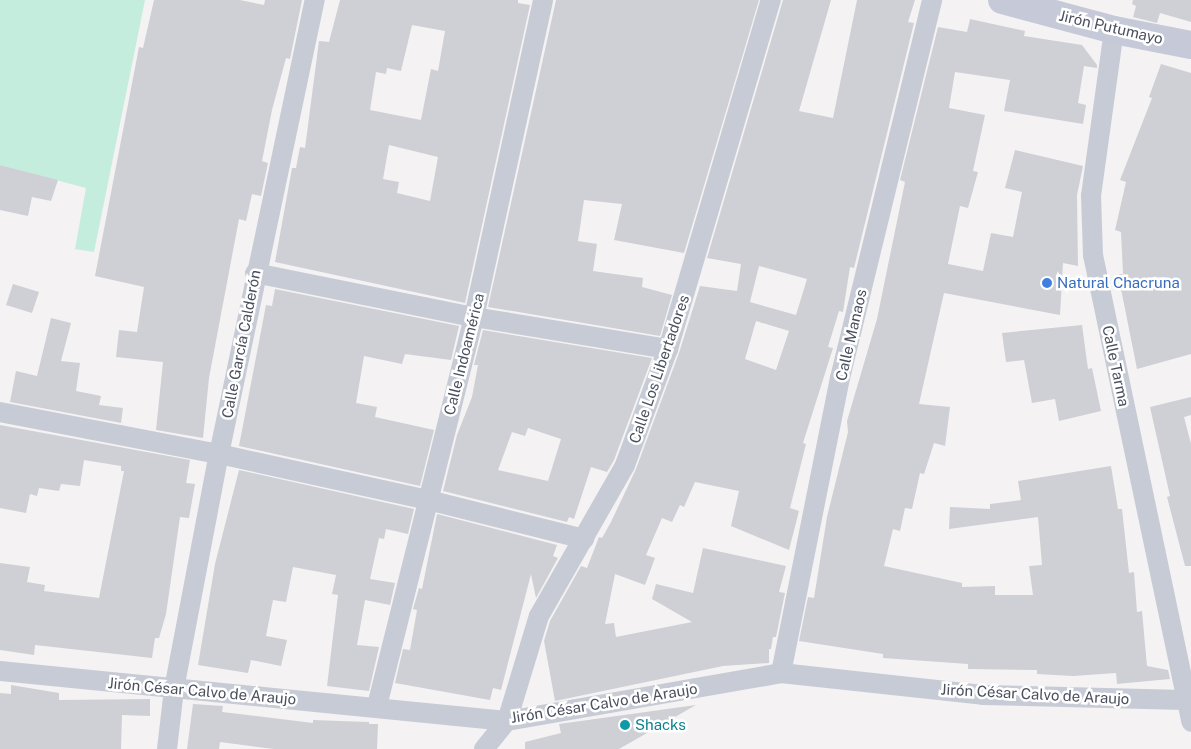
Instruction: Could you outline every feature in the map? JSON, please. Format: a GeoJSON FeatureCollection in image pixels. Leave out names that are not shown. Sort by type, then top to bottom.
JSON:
{"type":"FeatureCollection","features":[{"type":"Feature","properties":{"kind":"street","name":"Calle García Calderón"},"geometry":{"type":"LineString","coordinates":[[167,749],[174,689],[219,454],[255,273],[315,0]]}},
{"type":"Feature","properties":{"kind":"street","name":"Calle Indoamérica"},"geometry":{"type":"LineString","coordinates":[[377,706],[474,317],[543,0]]}},
{"type":"Feature","properties":{"kind":"street","name":"Calle Los Libertadores"},"geometry":{"type":"LineString","coordinates":[[508,721],[538,616],[584,539],[625,464],[668,349],[771,0]]}},
{"type":"Feature","properties":{"kind":"street","name":"Calle Manaos"},"geometry":{"type":"LineString","coordinates":[[781,673],[840,378],[932,0]]}},
{"type":"Feature","properties":{"kind":"street","name":"Jirón Putumayo"},"geometry":{"type":"LineString","coordinates":[[1002,0],[1034,4],[1114,30],[1191,45]]}},
{"type":"Feature","properties":{"kind":"street","name":"Calle Tarma"},"geometry":{"type":"LineString","coordinates":[[1114,30],[1091,195],[1093,255],[1186,700]]}},
{"type":"Feature","properties":{"kind":"street"},"geometry":{"type":"LineString","coordinates":[[255,273],[474,317],[668,349]]}},
{"type":"Feature","properties":{"kind":"street"},"geometry":{"type":"LineString","coordinates":[[0,412],[219,454],[428,500],[584,539]]}},
{"type":"Feature","properties":{"kind":"street","name":"Jirón César Calvo de Araujo"},"geometry":{"type":"LineString","coordinates":[[0,671],[174,689],[377,706],[508,721],[781,673],[983,695],[1186,700]]}},
{"type":"Feature","properties":{"kind":"street"},"geometry":{"type":"LineString","coordinates":[[1186,700],[1191,722]]}},
{"type":"Feature","properties":{"kind":"street"},"geometry":{"type":"LineString","coordinates":[[484,749],[508,721]]}},
{"type":"Feature","properties":{"kind":"green space"},"geometry":{"type":"Polygon","coordinates":[[[0,0],[145,0],[94,252],[75,249],[86,188],[0,165],[0,0]]]}},
{"type":"Feature","properties":{"kind":"building"},"geometry":{"type":"Polygon","coordinates":[[[154,0],[240,0],[264,5],[265,0],[302,0],[290,59],[286,58],[272,110],[262,161],[268,163],[261,196],[252,194],[246,221],[239,219],[209,378],[203,438],[156,430],[163,362],[116,357],[119,330],[137,332],[144,287],[95,276],[139,47],[143,48],[154,0]]]}},
{"type":"Feature","properties":{"kind":"building"},"geometry":{"type":"Polygon","coordinates":[[[340,0],[518,0],[518,3],[530,5],[465,303],[275,262],[292,168],[296,168],[300,147],[305,148],[319,41],[329,42],[340,0]],[[412,25],[401,71],[387,68],[386,74],[376,72],[370,110],[421,120],[431,69],[438,71],[445,31],[412,25]],[[389,145],[383,179],[399,182],[397,193],[430,201],[438,157],[389,145]]]}},
{"type":"Feature","properties":{"kind":"building"},"geometry":{"type":"Polygon","coordinates":[[[556,0],[759,0],[684,253],[614,240],[622,204],[584,200],[578,241],[597,244],[593,271],[643,278],[642,287],[672,295],[660,336],[488,307],[556,0]]]}},
{"type":"Feature","properties":{"kind":"building"},"geometry":{"type":"Polygon","coordinates":[[[783,0],[831,0],[799,111],[833,118],[857,0],[915,0],[908,22],[914,23],[854,268],[850,267],[843,312],[839,311],[828,347],[833,348],[803,443],[806,444],[790,508],[799,511],[789,550],[731,526],[739,491],[695,482],[684,507],[680,505],[672,522],[662,518],[646,555],[655,558],[645,585],[615,574],[605,624],[614,623],[616,637],[692,622],[652,599],[656,584],[693,593],[703,548],[786,566],[779,592],[785,593],[776,637],[773,637],[771,649],[769,649],[769,663],[723,666],[555,701],[544,641],[550,621],[581,566],[587,568],[599,537],[602,538],[611,522],[636,469],[679,353],[700,286],[737,291],[741,264],[707,258],[783,0]],[[759,266],[750,302],[796,315],[807,279],[759,266]],[[756,321],[745,359],[776,370],[789,331],[756,321]]]}},
{"type":"Feature","properties":{"kind":"building"},"geometry":{"type":"Polygon","coordinates":[[[1133,0],[1191,0],[1191,22],[1160,13],[1157,23],[1133,17],[1136,6],[1132,4],[1133,0]]]}},
{"type":"Feature","properties":{"kind":"building"},"geometry":{"type":"Polygon","coordinates":[[[970,19],[1025,31],[1024,36],[1082,45],[1097,65],[1097,68],[1084,66],[1078,103],[1086,105],[1083,124],[1004,111],[1010,80],[955,72],[949,108],[985,115],[973,171],[978,172],[968,208],[960,206],[948,264],[983,271],[991,233],[1013,237],[1022,192],[1005,188],[1015,150],[1083,166],[1077,195],[1078,266],[1063,263],[1060,315],[944,293],[919,404],[950,407],[945,446],[934,443],[924,474],[920,473],[912,509],[905,508],[900,531],[893,529],[884,566],[962,583],[962,587],[995,586],[995,595],[1033,595],[1029,566],[1042,565],[1038,517],[949,529],[950,507],[990,509],[990,504],[1021,500],[1018,481],[1111,466],[1118,509],[1122,509],[1129,573],[1134,572],[1137,612],[1142,611],[1147,666],[1168,670],[1170,679],[1117,684],[1116,673],[1073,676],[1037,674],[1037,670],[968,669],[968,664],[883,658],[883,654],[799,641],[808,597],[814,598],[827,517],[848,432],[847,421],[877,319],[905,182],[900,180],[938,27],[967,32],[970,19]]]}},
{"type":"Feature","properties":{"kind":"building"},"geometry":{"type":"Polygon","coordinates":[[[1161,64],[1191,73],[1191,354],[1137,369],[1118,274],[1123,274],[1121,232],[1115,230],[1126,182],[1120,180],[1152,98],[1149,97],[1161,64]]]}},
{"type":"Feature","properties":{"kind":"building"},"geometry":{"type":"Polygon","coordinates":[[[0,165],[58,180],[51,201],[32,197],[28,216],[0,210],[0,165]]]}},
{"type":"Feature","properties":{"kind":"building"},"geometry":{"type":"Polygon","coordinates":[[[13,284],[39,292],[32,313],[6,305],[13,284]]]}},
{"type":"Feature","properties":{"kind":"building"},"geometry":{"type":"Polygon","coordinates":[[[275,289],[459,326],[451,360],[405,354],[402,364],[364,356],[356,403],[377,407],[375,417],[434,430],[420,486],[239,446],[266,305],[272,306],[275,289]]]}},
{"type":"Feature","properties":{"kind":"building"},"geometry":{"type":"Polygon","coordinates":[[[51,318],[71,323],[61,361],[80,363],[76,391],[101,396],[99,405],[123,408],[121,423],[10,402],[16,371],[37,376],[51,318]]]}},
{"type":"Feature","properties":{"kind":"building"},"geometry":{"type":"Polygon","coordinates":[[[1082,325],[1088,369],[1092,368],[1101,411],[1059,421],[1055,399],[1032,403],[1024,360],[1006,362],[1002,333],[1082,325]]]}},
{"type":"Feature","properties":{"kind":"building"},"geometry":{"type":"Polygon","coordinates":[[[483,330],[652,358],[614,460],[607,472],[591,467],[574,519],[569,517],[567,522],[443,491],[457,435],[472,397],[478,365],[474,365],[483,330]],[[528,428],[525,436],[512,432],[498,470],[548,481],[561,439],[528,428]]]}},
{"type":"Feature","properties":{"kind":"building"},"geometry":{"type":"Polygon","coordinates":[[[1191,397],[1191,415],[1184,417],[1191,444],[1191,566],[1185,566],[1167,497],[1170,496],[1150,407],[1191,397]]]}},
{"type":"Feature","properties":{"kind":"building"},"geometry":{"type":"Polygon","coordinates":[[[0,425],[190,460],[186,483],[195,484],[189,518],[180,517],[166,614],[159,638],[155,638],[152,658],[35,645],[34,655],[0,650],[0,563],[30,567],[27,582],[45,585],[44,591],[99,598],[124,471],[121,471],[121,466],[84,460],[80,486],[61,484],[59,491],[39,488],[37,496],[30,494],[26,513],[0,508],[0,425]]]}},
{"type":"Feature","properties":{"kind":"building"},"geometry":{"type":"Polygon","coordinates":[[[239,470],[414,509],[408,534],[386,529],[384,539],[379,538],[370,579],[395,583],[390,605],[365,600],[357,645],[379,647],[369,691],[327,686],[338,595],[332,594],[336,575],[293,567],[286,602],[273,600],[266,636],[287,640],[281,666],[251,660],[248,673],[198,665],[215,564],[239,470]]]}},
{"type":"Feature","properties":{"kind":"building"},"geometry":{"type":"Polygon","coordinates":[[[437,514],[557,545],[553,556],[558,558],[536,598],[531,574],[501,690],[493,688],[490,700],[395,683],[403,649],[410,650],[417,610],[413,609],[419,588],[422,589],[437,514]]]}},
{"type":"Feature","properties":{"kind":"building"},"geometry":{"type":"Polygon","coordinates":[[[11,685],[59,693],[59,700],[150,699],[150,716],[122,715],[121,749],[0,749],[0,693],[11,694],[11,685]]]}},
{"type":"Feature","properties":{"kind":"building"},"geometry":{"type":"Polygon","coordinates":[[[193,704],[223,706],[222,712],[313,723],[313,720],[378,724],[377,749],[274,749],[220,742],[219,749],[187,749],[193,704]]]}},
{"type":"Feature","properties":{"kind":"building","name":"Shacks"},"geometry":{"type":"Polygon","coordinates":[[[696,705],[619,749],[525,749],[525,742],[561,733],[559,724],[696,705]]]}},
{"type":"Feature","properties":{"kind":"place","name":"Natural Chacruna"},"geometry":{"type":"Point","coordinates":[1047,283]}},
{"type":"Feature","properties":{"kind":"place","name":"Shacks"},"geometry":{"type":"Point","coordinates":[625,725]}}]}
